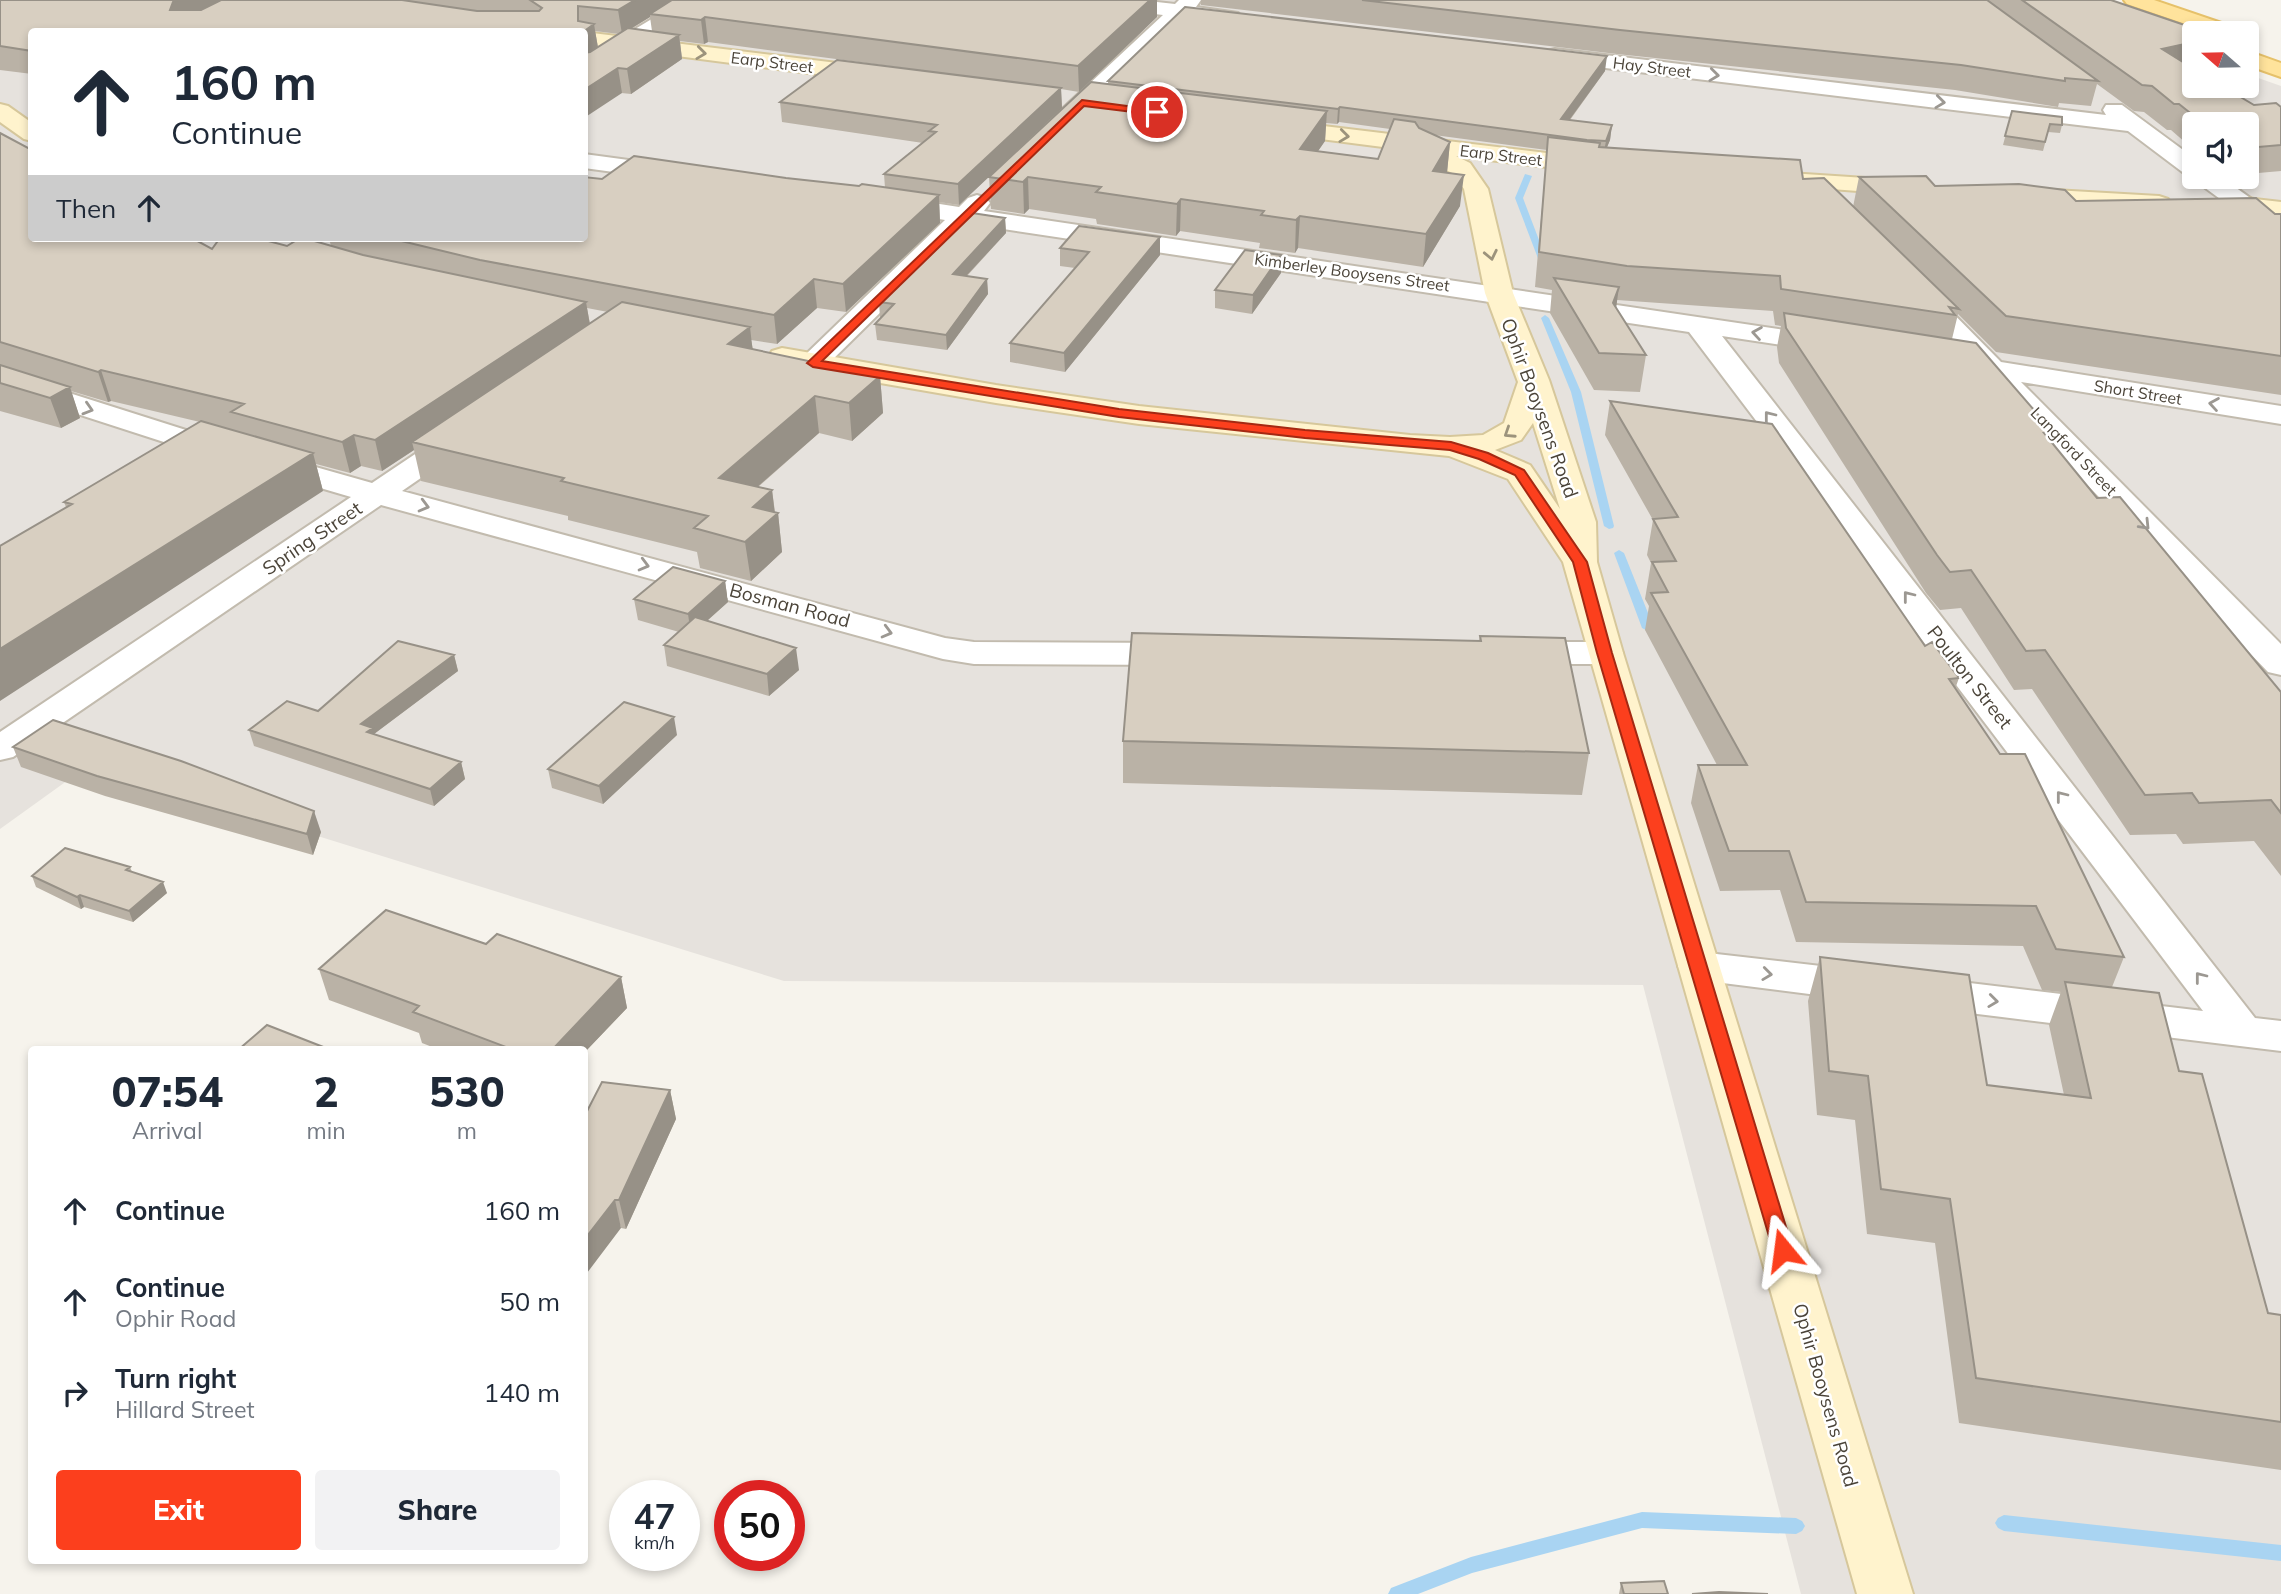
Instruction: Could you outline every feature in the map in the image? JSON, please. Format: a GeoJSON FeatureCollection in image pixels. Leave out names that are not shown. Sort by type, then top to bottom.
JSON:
{"type":"FeatureCollection","features":[{"type":"Feature","properties":{"kind":"main road"},"geometry":{"type":"LineString","coordinates":[[2128,7],[2184,21]]}},
{"type":"Feature","properties":{"kind":"main road"},"geometry":{"type":"LineString","coordinates":[[2128,7],[2182,34]]}},
{"type":"Feature","properties":{"kind":"main road","name":"Earp Street"},"geometry":{"type":"LineString","coordinates":[[588,39],[897,78]]}},
{"type":"Feature","properties":{"kind":"main road"},"geometry":{"type":"LineString","coordinates":[[2259,42],[2281,50]]}},
{"type":"Feature","properties":{"kind":"main road"},"geometry":{"type":"LineString","coordinates":[[2259,62],[2281,70]]}},
{"type":"Feature","properties":{"kind":"main road"},"geometry":{"type":"LineString","coordinates":[[1055,99],[1108,106]]}},
{"type":"Feature","properties":{"kind":"main road"},"geometry":{"type":"LineString","coordinates":[[11,115],[28,130]]}},
{"type":"Feature","properties":{"kind":"main road","name":"Earp Street"},"geometry":{"type":"LineString","coordinates":[[1254,124],[1585,165]]}},
{"type":"Feature","properties":{"kind":"main road"},"geometry":{"type":"LineString","coordinates":[[1390,141],[1447,159],[1466,173],[1476,189],[1487,175],[1505,168],[1585,165],[1625,168]]}},
{"type":"Feature","properties":{"kind":"main road"},"geometry":{"type":"LineString","coordinates":[[1756,177],[1932,189]]}},
{"type":"Feature","properties":{"kind":"main road","name":"Ophir Booysens Road"},"geometry":{"type":"LineString","coordinates":[[1476,189],[1499,293],[1534,380],[1575,505],[1580,522],[1580,562],[1605,653],[1885,1594]]}},
{"type":"Feature","properties":{"kind":"main road"},"geometry":{"type":"LineString","coordinates":[[1999,194],[2267,213]]}},
{"type":"Feature","properties":{"kind":"main road"},"geometry":{"type":"LineString","coordinates":[[750,351],[1119,413],[1305,434],[1451,446],[1492,441],[1513,432],[1521,421],[1528,390],[1534,380]]}},
{"type":"Feature","properties":{"kind":"main road"},"geometry":{"type":"LineString","coordinates":[[1451,446],[1519,472],[1580,562]]}},
{"type":"Feature","properties":{"kind":"street"},"geometry":{"type":"LineString","coordinates":[[588,68],[697,0]]}},
{"type":"Feature","properties":{"kind":"street"},"geometry":{"type":"LineString","coordinates":[[1087,0],[1185,6],[1247,19]]}},
{"type":"Feature","properties":{"kind":"street"},"geometry":{"type":"LineString","coordinates":[[1053,131],[1185,6]]}},
{"type":"Feature","properties":{"kind":"street","name":"Hay Street"},"geometry":{"type":"LineString","coordinates":[[1533,53],[2134,125]]}},
{"type":"Feature","properties":{"kind":"street"},"geometry":{"type":"LineString","coordinates":[[2094,94],[2182,160]]}},
{"type":"Feature","properties":{"kind":"street"},"geometry":{"type":"LineString","coordinates":[[588,162],[691,176]]}},
{"type":"Feature","properties":{"kind":"street"},"geometry":{"type":"LineString","coordinates":[[1804,181],[1832,209]]}},
{"type":"Feature","properties":{"kind":"street"},"geometry":{"type":"LineString","coordinates":[[813,363],[994,187]]}},
{"type":"Feature","properties":{"kind":"street"},"geometry":{"type":"LineString","coordinates":[[2226,189],[2267,213],[2281,232]]}},
{"type":"Feature","properties":{"kind":"street","name":"Kimberley Booysens Street"},"geometry":{"type":"LineString","coordinates":[[869,201],[1860,349]]}},
{"type":"Feature","properties":{"kind":"street","name":"Langford Street"},"geometry":{"type":"LineString","coordinates":[[1899,275],[2281,664]]}},
{"type":"Feature","properties":{"kind":"street","name":"Poulton Street"},"geometry":{"type":"LineString","coordinates":[[1698,324],[2261,1034]]}},
{"type":"Feature","properties":{"kind":"street"},"geometry":{"type":"LineString","coordinates":[[1927,359],[1994,369]]}},
{"type":"Feature","properties":{"kind":"street","name":"Short Street"},"geometry":{"type":"LineString","coordinates":[[1994,369],[2281,415]]}},
{"type":"Feature","properties":{"kind":"street","name":"Bosman Road"},"geometry":{"type":"LineString","coordinates":[[0,380],[178,437],[377,494],[956,650],[1060,654],[1214,654]]}},
{"type":"Feature","properties":{"kind":"street","name":"Spring Street"},"geometry":{"type":"LineString","coordinates":[[0,749],[488,418]]}},
{"type":"Feature","properties":{"kind":"street"},"geometry":{"type":"LineString","coordinates":[[1479,653],[1605,653]]}},
{"type":"Feature","properties":{"kind":"street"},"geometry":{"type":"LineString","coordinates":[[1699,966],[2261,1034]]}},
{"type":"Feature","properties":{"kind":"shaded area"},"geometry":{"type":"Polygon","coordinates":[[[0,0],[2036,0],[2182,52],[2182,98],[2259,98],[2259,78],[2281,86],[2281,1594],[1801,1594],[1643,985],[784,981],[89,765],[0,829],[0,0]]]}},
{"type":"Feature","properties":{"kind":"building"},"geometry":{"type":"Polygon","coordinates":[[[0,0],[177,0],[173,2],[170,10],[201,10],[221,0],[402,0],[477,11],[539,11],[542,8],[530,0],[635,0],[618,10],[578,6],[578,21],[594,24],[588,28],[28,28],[28,50],[0,46],[0,0]]]}},
{"type":"Feature","properties":{"kind":"building"},"geometry":{"type":"Polygon","coordinates":[[[672,0],[1150,0],[1078,66],[705,17],[701,20],[650,14],[672,0]]]}},
{"type":"Feature","properties":{"kind":"building"},"geometry":{"type":"Polygon","coordinates":[[[1362,0],[1987,0],[2098,81],[2065,78],[2065,81],[1961,65],[1362,0]]]}},
{"type":"Feature","properties":{"kind":"building"},"geometry":{"type":"Polygon","coordinates":[[[2022,0],[2111,0],[2182,24],[2182,45],[2162,49],[2182,62],[2182,98],[2242,98],[2254,105],[2276,103],[2281,107],[2281,145],[2259,147],[2259,112],[2189,112],[2152,86],[2142,85],[2022,0]]]}},
{"type":"Feature","properties":{"kind":"building"},"geometry":{"type":"Polygon","coordinates":[[[1185,7],[1607,56],[1561,119],[1612,125],[1606,141],[1587,140],[1340,107],[1338,109],[1108,81],[1185,7]]]}},
{"type":"Feature","properties":{"kind":"building"},"geometry":{"type":"Polygon","coordinates":[[[628,28],[679,35],[627,69],[618,68],[588,87],[590,52],[628,28]]]}},
{"type":"Feature","properties":{"kind":"building"},"geometry":{"type":"Polygon","coordinates":[[[837,60],[1061,88],[958,184],[884,174],[936,132],[929,131],[937,125],[780,102],[837,60]]]}},
{"type":"Feature","properties":{"kind":"building"},"geometry":{"type":"Polygon","coordinates":[[[1091,82],[1327,111],[1300,149],[1378,159],[1394,119],[1415,122],[1419,128],[1450,142],[1433,171],[1464,175],[1426,234],[1300,216],[1296,220],[1261,215],[1264,211],[1181,199],[1177,204],[1096,192],[1101,187],[1028,177],[1023,182],[989,177],[1091,82]]]}},
{"type":"Feature","properties":{"kind":"building"},"geometry":{"type":"Polygon","coordinates":[[[2012,111],[2062,117],[2062,125],[2050,124],[2045,142],[2005,136],[2012,111]]]}},
{"type":"Feature","properties":{"kind":"building"},"geometry":{"type":"Polygon","coordinates":[[[0,133],[28,148],[28,242],[199,242],[212,249],[217,242],[272,242],[287,246],[294,242],[318,242],[363,255],[586,302],[375,440],[354,435],[342,442],[231,412],[244,404],[101,370],[98,372],[0,342],[0,133]]]}},
{"type":"Feature","properties":{"kind":"building"},"geometry":{"type":"Polygon","coordinates":[[[1548,137],[1600,143],[1599,147],[1800,160],[1803,179],[1824,178],[1959,309],[1949,307],[1955,315],[1781,289],[1780,276],[1627,266],[1539,252],[1548,137]]]}},
{"type":"Feature","properties":{"kind":"building"},"geometry":{"type":"Polygon","coordinates":[[[634,156],[786,178],[859,186],[862,184],[939,195],[843,284],[814,279],[774,315],[480,260],[406,242],[588,242],[588,177],[602,179],[634,156]]]}},
{"type":"Feature","properties":{"kind":"building"},"geometry":{"type":"Polygon","coordinates":[[[1926,176],[1935,186],[2019,184],[2065,190],[2076,201],[2256,198],[2275,214],[2281,214],[2281,356],[2006,316],[1859,177],[1926,176]]]}},
{"type":"Feature","properties":{"kind":"building"},"geometry":{"type":"Polygon","coordinates":[[[972,213],[1005,218],[953,274],[987,279],[946,335],[875,324],[894,304],[879,302],[972,213]]]}},
{"type":"Feature","properties":{"kind":"building"},"geometry":{"type":"Polygon","coordinates":[[[1079,226],[1160,237],[1064,353],[1010,343],[1089,252],[1060,248],[1079,226]]]}},
{"type":"Feature","properties":{"kind":"building"},"geometry":{"type":"Polygon","coordinates":[[[1245,250],[1281,255],[1253,295],[1215,290],[1245,250]]]}},
{"type":"Feature","properties":{"kind":"building"},"geometry":{"type":"Polygon","coordinates":[[[1554,278],[1619,287],[1613,303],[1646,355],[1599,353],[1554,278]]]}},
{"type":"Feature","properties":{"kind":"building"},"geometry":{"type":"Polygon","coordinates":[[[622,302],[750,327],[728,344],[880,376],[849,403],[815,396],[719,478],[772,490],[753,507],[778,513],[745,542],[694,528],[708,516],[412,442],[622,302]]]}},
{"type":"Feature","properties":{"kind":"building"},"geometry":{"type":"Polygon","coordinates":[[[1784,313],[1976,343],[2054,433],[2044,433],[2097,498],[2120,497],[2281,692],[2281,813],[2271,800],[2199,803],[2192,793],[2145,795],[2045,650],[2026,651],[1971,570],[1950,572],[1937,555],[1786,328],[1784,313]]]}},
{"type":"Feature","properties":{"kind":"building"},"geometry":{"type":"Polygon","coordinates":[[[0,365],[70,387],[50,398],[0,383],[0,365]]]}},
{"type":"Feature","properties":{"kind":"building"},"geometry":{"type":"Polygon","coordinates":[[[1610,401],[1772,424],[1925,646],[1932,642],[1959,678],[1949,679],[2000,754],[2025,754],[2124,957],[2056,949],[2036,906],[1806,902],[1789,851],[1729,851],[1698,765],[1747,765],[1651,593],[1668,592],[1652,562],[1676,561],[1653,519],[1678,517],[1610,401]]]}},
{"type":"Feature","properties":{"kind":"building"},"geometry":{"type":"Polygon","coordinates":[[[201,421],[313,453],[0,649],[0,546],[72,504],[64,502],[201,421]]]}},
{"type":"Feature","properties":{"kind":"building"},"geometry":{"type":"Polygon","coordinates":[[[673,567],[725,581],[688,614],[634,599],[673,567]]]}},
{"type":"Feature","properties":{"kind":"building"},"geometry":{"type":"Polygon","coordinates":[[[695,617],[796,648],[767,674],[664,645],[695,617]]]}},
{"type":"Feature","properties":{"kind":"building"},"geometry":{"type":"Polygon","coordinates":[[[1132,633],[1481,641],[1480,636],[1565,638],[1589,753],[1123,741],[1132,633]]]}},
{"type":"Feature","properties":{"kind":"building"},"geometry":{"type":"Polygon","coordinates":[[[398,641],[454,655],[361,724],[373,728],[367,732],[461,762],[430,789],[249,730],[287,701],[318,711],[398,641]]]}},
{"type":"Feature","properties":{"kind":"building"},"geometry":{"type":"Polygon","coordinates":[[[624,702],[674,717],[599,786],[548,769],[624,702]]]}},
{"type":"Feature","properties":{"kind":"building"},"geometry":{"type":"Polygon","coordinates":[[[53,720],[181,761],[314,811],[307,834],[97,776],[13,747],[53,720]]]}},
{"type":"Feature","properties":{"kind":"building"},"geometry":{"type":"Polygon","coordinates":[[[65,848],[130,867],[126,870],[163,882],[129,911],[80,895],[77,897],[32,876],[65,848]]]}},
{"type":"Feature","properties":{"kind":"building"},"geometry":{"type":"Polygon","coordinates":[[[386,910],[486,944],[497,934],[621,977],[556,1046],[503,1046],[413,1012],[419,1006],[319,969],[386,910]]]}},
{"type":"Feature","properties":{"kind":"building"},"geometry":{"type":"Polygon","coordinates":[[[1820,957],[1969,975],[1987,1085],[2091,1098],[2065,982],[2159,993],[2179,1071],[2202,1074],[2268,1313],[2281,1315],[2281,1422],[1976,1378],[1950,1199],[1881,1189],[1868,1076],[1829,1071],[1820,957]]]}},
{"type":"Feature","properties":{"kind":"building"},"geometry":{"type":"Polygon","coordinates":[[[267,1025],[321,1046],[243,1046],[267,1025]]]}},
{"type":"Feature","properties":{"kind":"building"},"geometry":{"type":"Polygon","coordinates":[[[602,1082],[670,1090],[619,1200],[615,1200],[588,1235],[588,1109],[602,1082]]]}},
{"type":"Feature","properties":{"kind":"building"},"geometry":{"type":"Polygon","coordinates":[[[1664,1581],[1668,1594],[1624,1594],[1621,1583],[1664,1581]]]}},
{"type":"Feature","properties":{"kind":"building"},"geometry":{"type":"Polygon","coordinates":[[[1719,1592],[1768,1594],[1692,1594],[1719,1592]]]}},
{"type":"Feature","properties":{"kind":"waterway"},"geometry":{"type":"LineString","coordinates":[[1528,176],[1519,198],[1543,261]]}},
{"type":"Feature","properties":{"kind":"waterway"},"geometry":{"type":"LineString","coordinates":[[1545,318],[1576,392],[1609,526]]}},
{"type":"Feature","properties":{"kind":"waterway"},"geometry":{"type":"LineString","coordinates":[[1619,553],[1648,628]]}},
{"type":"Feature","properties":{"kind":"waterway"},"geometry":{"type":"LineString","coordinates":[[1397,1594],[1471,1565],[1642,1520],[1796,1526]]}},
{"type":"Feature","properties":{"kind":"waterway"},"geometry":{"type":"LineString","coordinates":[[2004,1523],[2281,1553]]}},
{"type":"Feature","properties":{"kind":"route"},"geometry":{"type":"LineString","coordinates":[[1157,112],[1082,103],[813,363],[1119,413],[1305,434],[1451,446],[1519,472],[1580,562],[1783,1250]]}}]}
